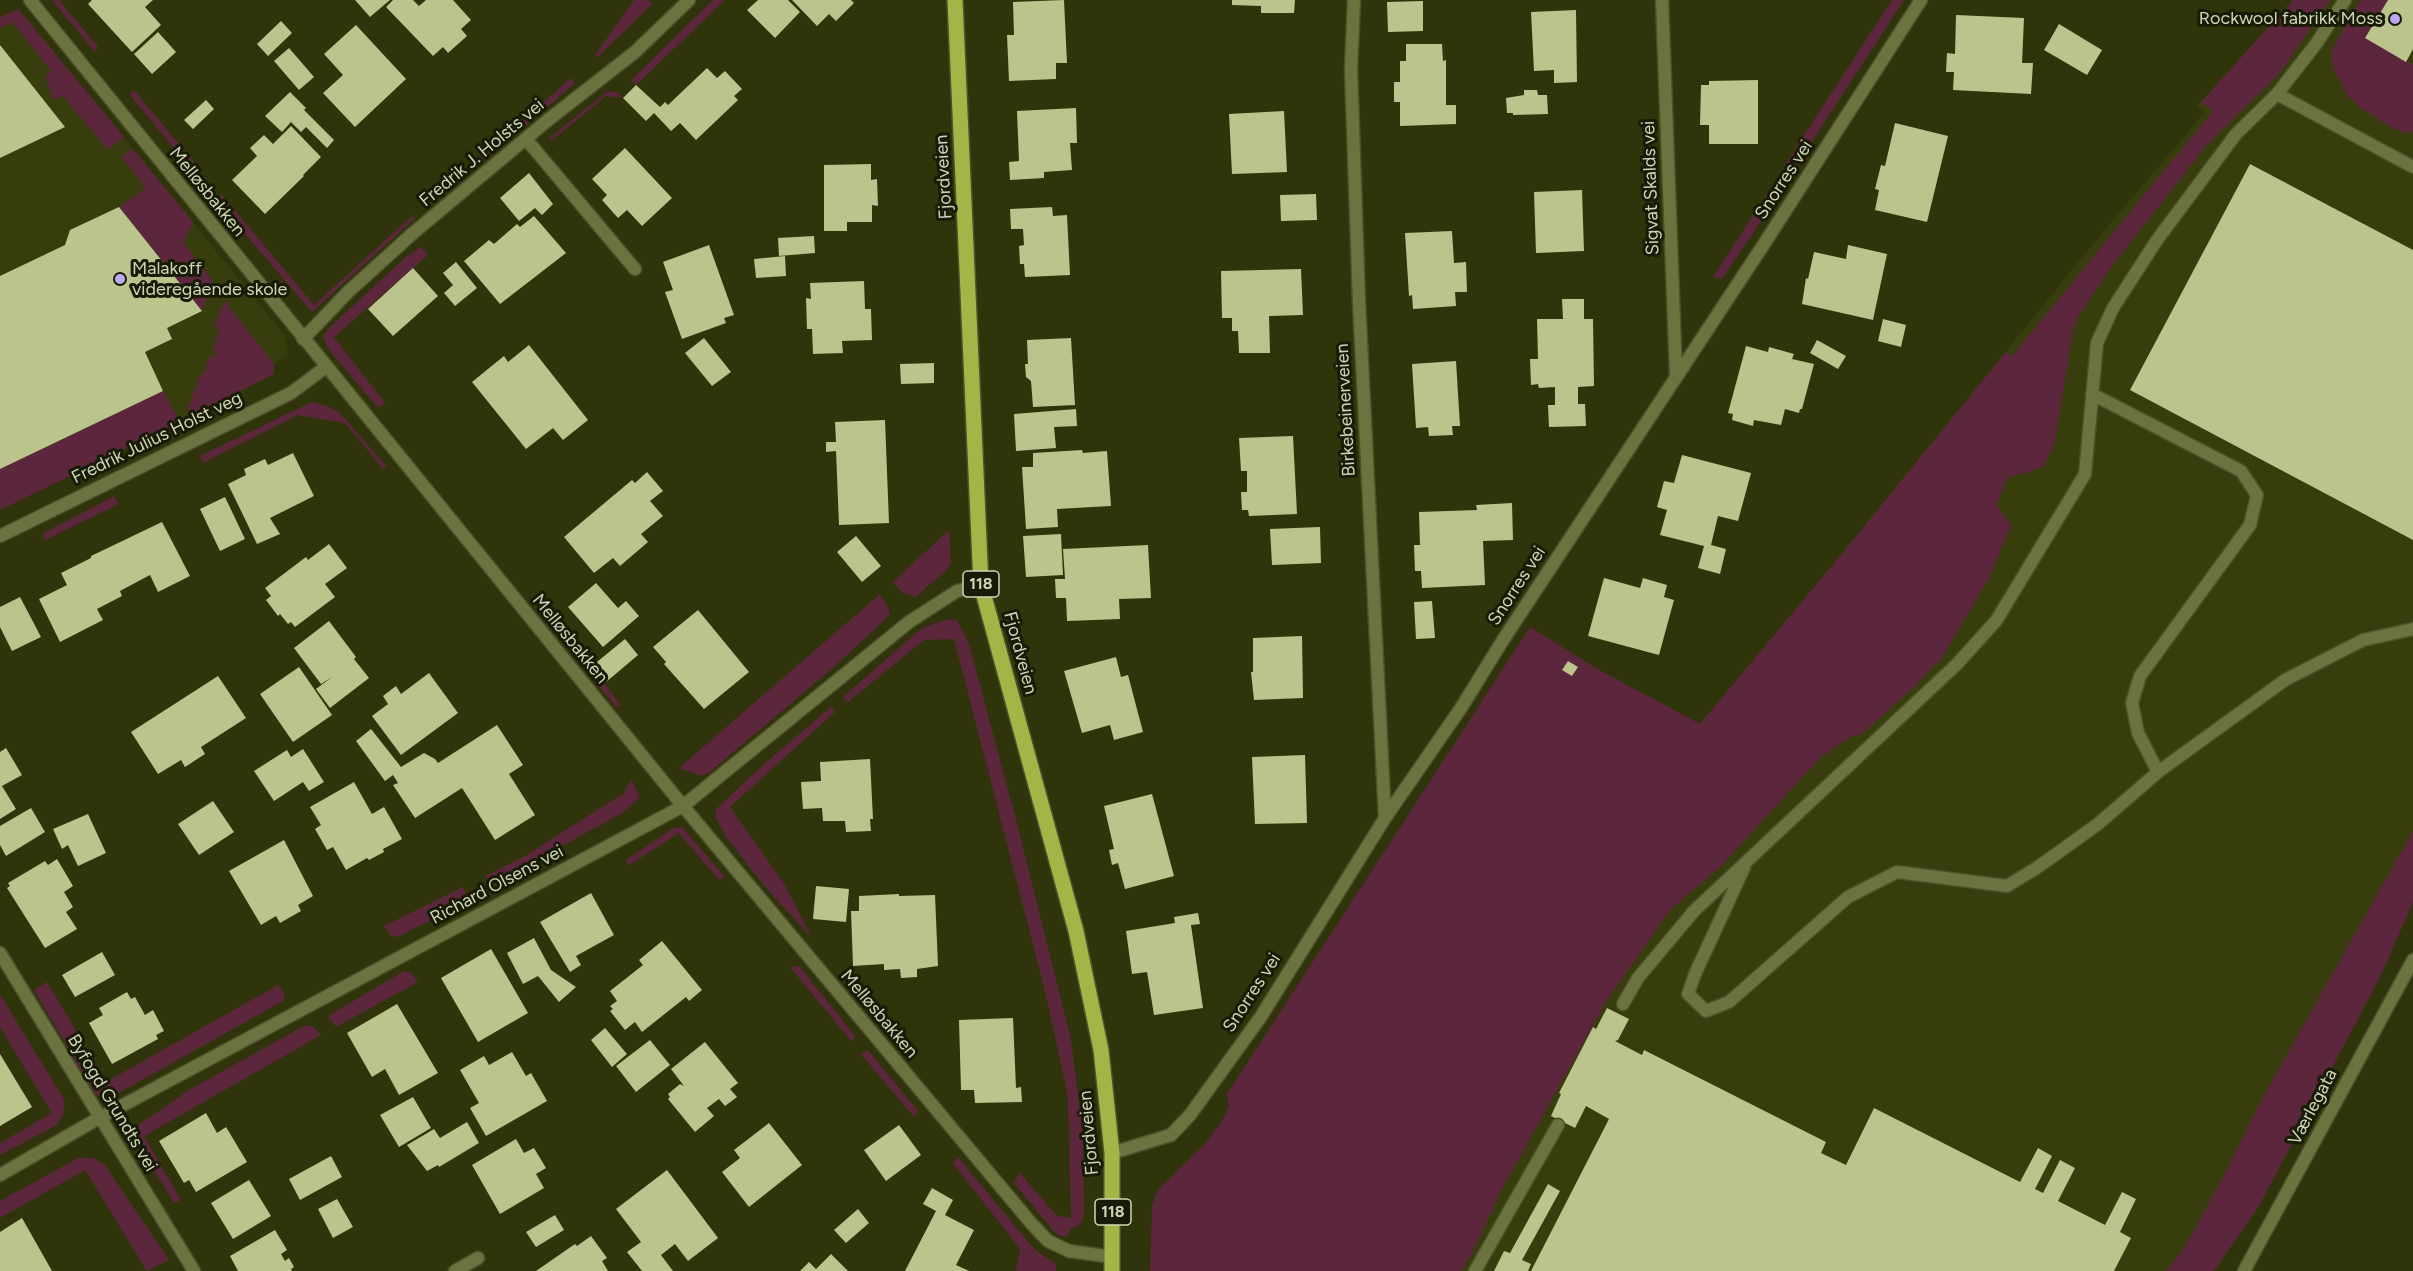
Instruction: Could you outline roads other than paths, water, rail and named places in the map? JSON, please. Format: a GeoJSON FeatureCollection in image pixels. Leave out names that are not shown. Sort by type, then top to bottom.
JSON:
{"type":"FeatureCollection","features":[{"type":"Feature","properties":{"kind":"main road","name":"Fjordveien"},"geometry":{"type":"LineString","coordinates":[[955,0],[981,585],[1076,931],[1101,1050],[1112,1153],[1113,1264]]}},
{"type":"Feature","properties":{"kind":"street","name":"Melløsbakken"},"geometry":{"type":"LineString","coordinates":[[30,0],[683,806],[959,1139],[1048,1241],[1069,1251],[1113,1264]]}},
{"type":"Feature","properties":{"kind":"street","name":"Fredrik J. Holsts vei"},"geometry":{"type":"LineString","coordinates":[[303,339],[348,292],[388,256],[526,139],[635,52],[689,0]]}},
{"type":"Feature","properties":{"kind":"street","name":"Birkebeinerveien"},"geometry":{"type":"LineString","coordinates":[[1354,0],[1351,69],[1358,278],[1384,818]]}},
{"type":"Feature","properties":{"kind":"street","name":"Sigvat Skalds vei"},"geometry":{"type":"LineString","coordinates":[[1662,0],[1676,375]]}},
{"type":"Feature","properties":{"kind":"street","name":"Snorres vei"},"geometry":{"type":"LineString","coordinates":[[1112,1153],[1171,1135],[1190,1115],[1260,1018],[1384,818],[1461,708],[1503,640],[1764,244],[1921,0]]}},
{"type":"Feature","properties":{"kind":"street"},"geometry":{"type":"LineString","coordinates":[[1623,1004],[1638,978],[1694,910],[1957,664],[1996,621],[2085,474],[2097,343],[2113,308],[2157,240],[2236,134],[2277,94],[2316,44],[2345,0]]}},
{"type":"Feature","properties":{"kind":"street"},"geometry":{"type":"LineString","coordinates":[[2277,94],[2413,167]]}},
{"type":"Feature","properties":{"kind":"street"},"geometry":{"type":"LineString","coordinates":[[526,139],[635,269]]}},
{"type":"Feature","properties":{"kind":"street","name":"Fredrik Julius Holst veg"},"geometry":{"type":"LineString","coordinates":[[0,536],[291,393],[327,367]]}},
{"type":"Feature","properties":{"kind":"street"},"geometry":{"type":"LineString","coordinates":[[2092,394],[2241,471],[2257,495],[2250,525],[2140,676],[2132,703],[2138,733],[2158,772]]}},
{"type":"Feature","properties":{"kind":"street","name":"Richard Olsens vei"},"geometry":{"type":"LineString","coordinates":[[0,1175],[99,1118],[683,806],[909,622],[957,591],[981,585]]}},
{"type":"Feature","properties":{"kind":"street"},"geometry":{"type":"LineString","coordinates":[[1747,862],[1688,994],[1707,1011],[1729,1002],[1848,897],[1897,872],[2007,886],[2098,824],[2158,772],[2285,680],[2363,640],[2413,629]]}},
{"type":"Feature","properties":{"kind":"street","name":"Byfogd Grundts vei"},"geometry":{"type":"LineString","coordinates":[[0,953],[194,1271]]}},
{"type":"Feature","properties":{"kind":"street","name":"Værlegata"},"geometry":{"type":"LineString","coordinates":[[2244,1271],[2413,960]]}},
{"type":"Feature","properties":{"kind":"street"},"geometry":{"type":"LineString","coordinates":[[1475,1271],[1558,1125]]}},
{"type":"Feature","properties":{"kind":"street"},"geometry":{"type":"LineString","coordinates":[[455,1271],[478,1258]]}},
{"type":"Feature","properties":{"kind":"place","name":"Rockwool fabrikk Moss"},"geometry":{"type":"Point","coordinates":[2395,19]}},
{"type":"Feature","properties":{"kind":"place","name":"Malakoff videregående skole"},"geometry":{"type":"Point","coordinates":[120,279]}}]}
